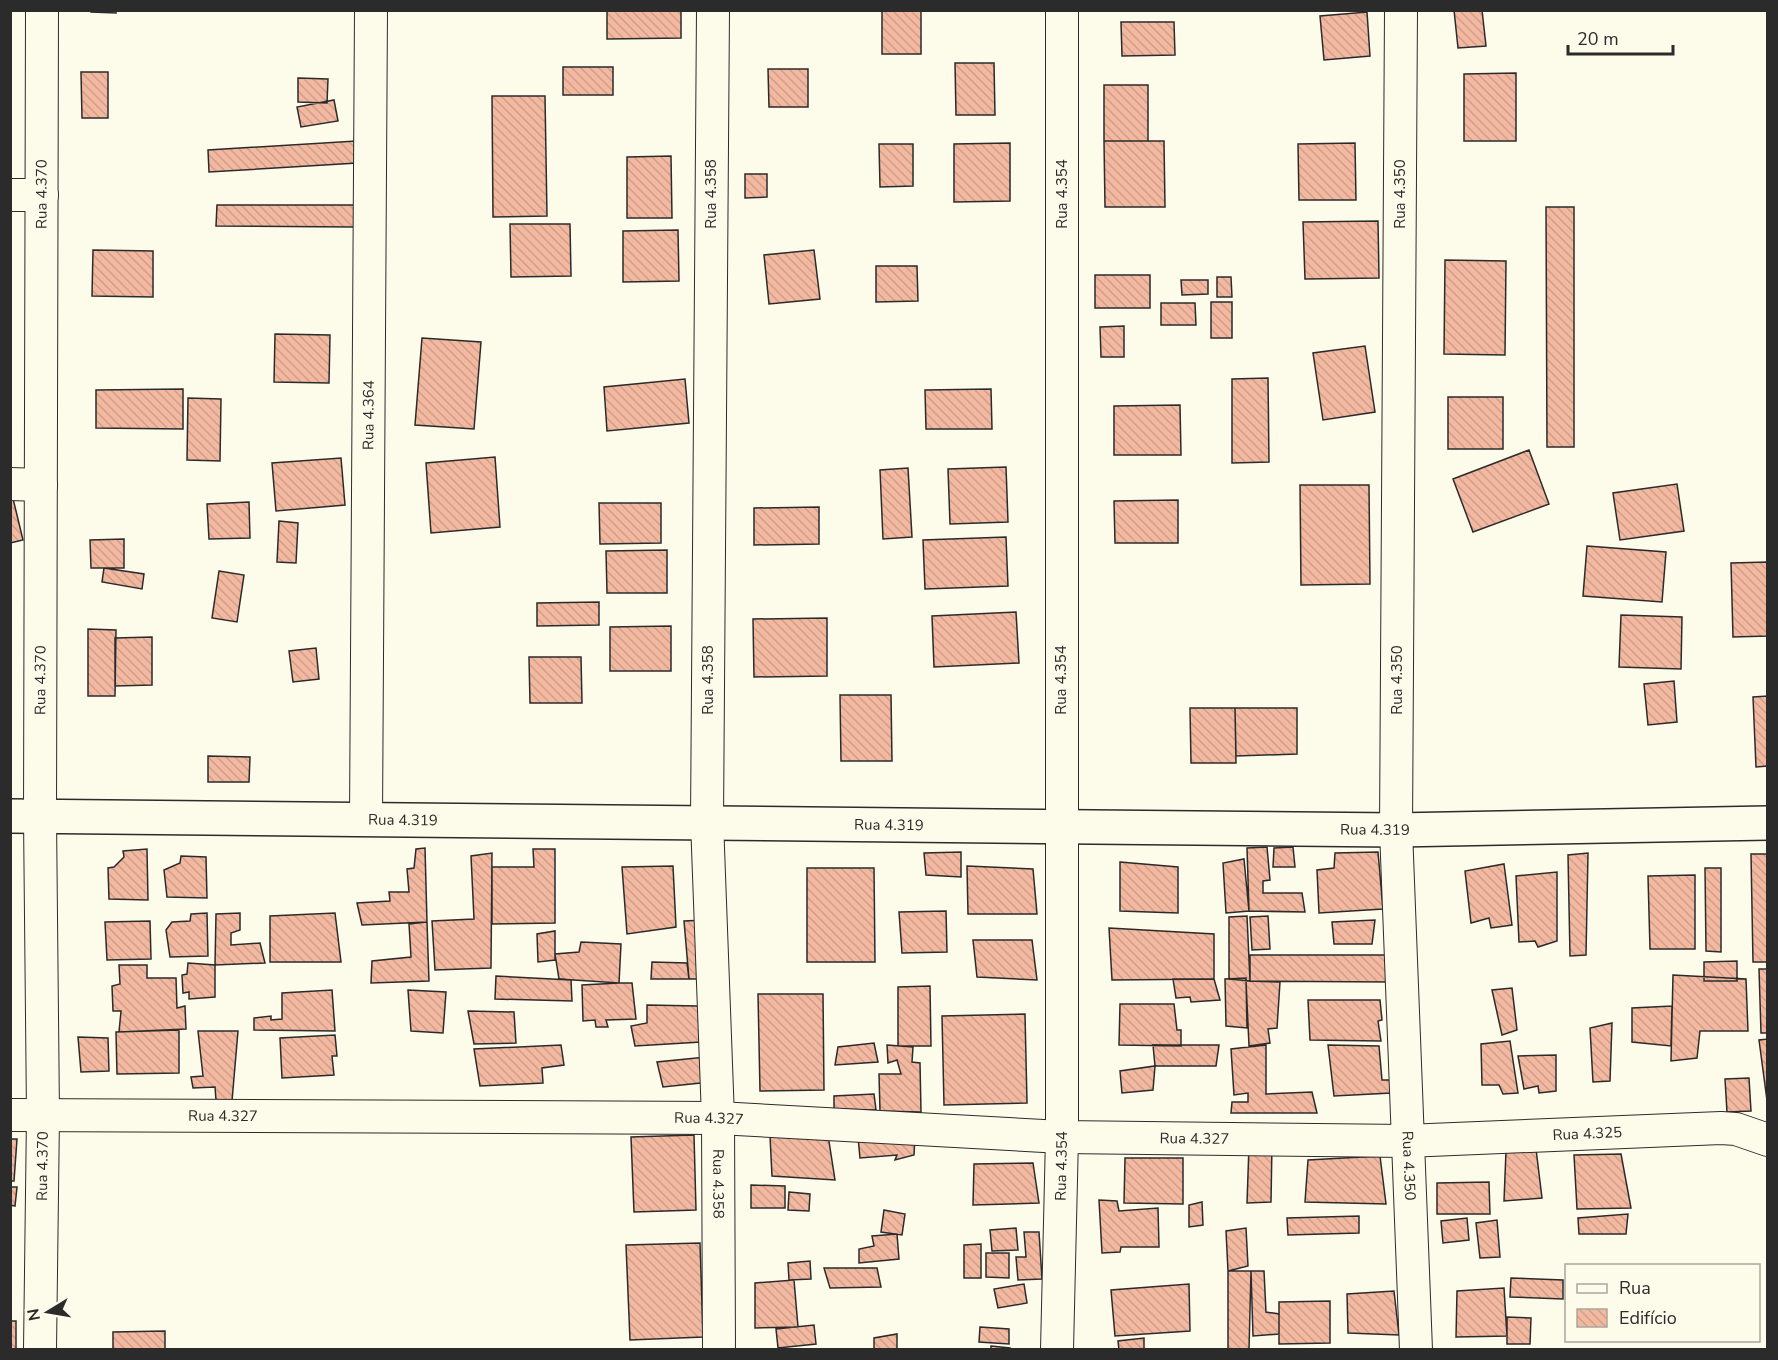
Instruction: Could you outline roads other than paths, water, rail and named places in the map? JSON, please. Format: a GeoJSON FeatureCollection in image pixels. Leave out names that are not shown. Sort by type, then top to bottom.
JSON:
{"type":"FeatureCollection","features":[{"type":"Feature","properties":{"kind":"street","name":"Rua 4.370"},"geometry":{"type":"LineString","coordinates":[[40,1350],[43,1115],[25,816],[41,485],[42,10]]}},
{"type":"Feature","properties":{"kind":"street","name":"Rua 4.364"},"geometry":{"type":"LineString","coordinates":[[366,819],[371,10]]}},
{"type":"Feature","properties":{"kind":"street","name":"Rua 4.358"},"geometry":{"type":"LineString","coordinates":[[712,10],[707,821],[718,1118],[718,1350]]}},
{"type":"Feature","properties":{"kind":"street","name":"Rua 4.354"},"geometry":{"type":"LineString","coordinates":[[1057,1350],[1062,1137],[1060,827],[1062,10]]}},
{"type":"Feature","properties":{"kind":"street","name":"Rua 4.350"},"geometry":{"type":"LineString","coordinates":[[1401,10],[1396,830],[1406,1141],[1416,1350]]}},
{"type":"Feature","properties":{"kind":"street"},"geometry":{"type":"LineString","coordinates":[[10,195],[42,195]]}},
{"type":"Feature","properties":{"kind":"street"},"geometry":{"type":"LineString","coordinates":[[10,484],[41,485]]}},
{"type":"Feature","properties":{"kind":"street","name":"Rua 4.319"},"geometry":{"type":"LineString","coordinates":[[25,816],[707,821],[1396,830],[1767,823]]}},
{"type":"Feature","properties":{"kind":"street","name":"Rua 4.327"},"geometry":{"type":"LineString","coordinates":[[10,1115],[718,1118],[1062,1137],[1406,1141]]}},
{"type":"Feature","properties":{"kind":"street","name":"Rua 4.325"},"geometry":{"type":"LineString","coordinates":[[1406,1141],[1720,1128],[1736,1129],[1767,1140]]}}]}
